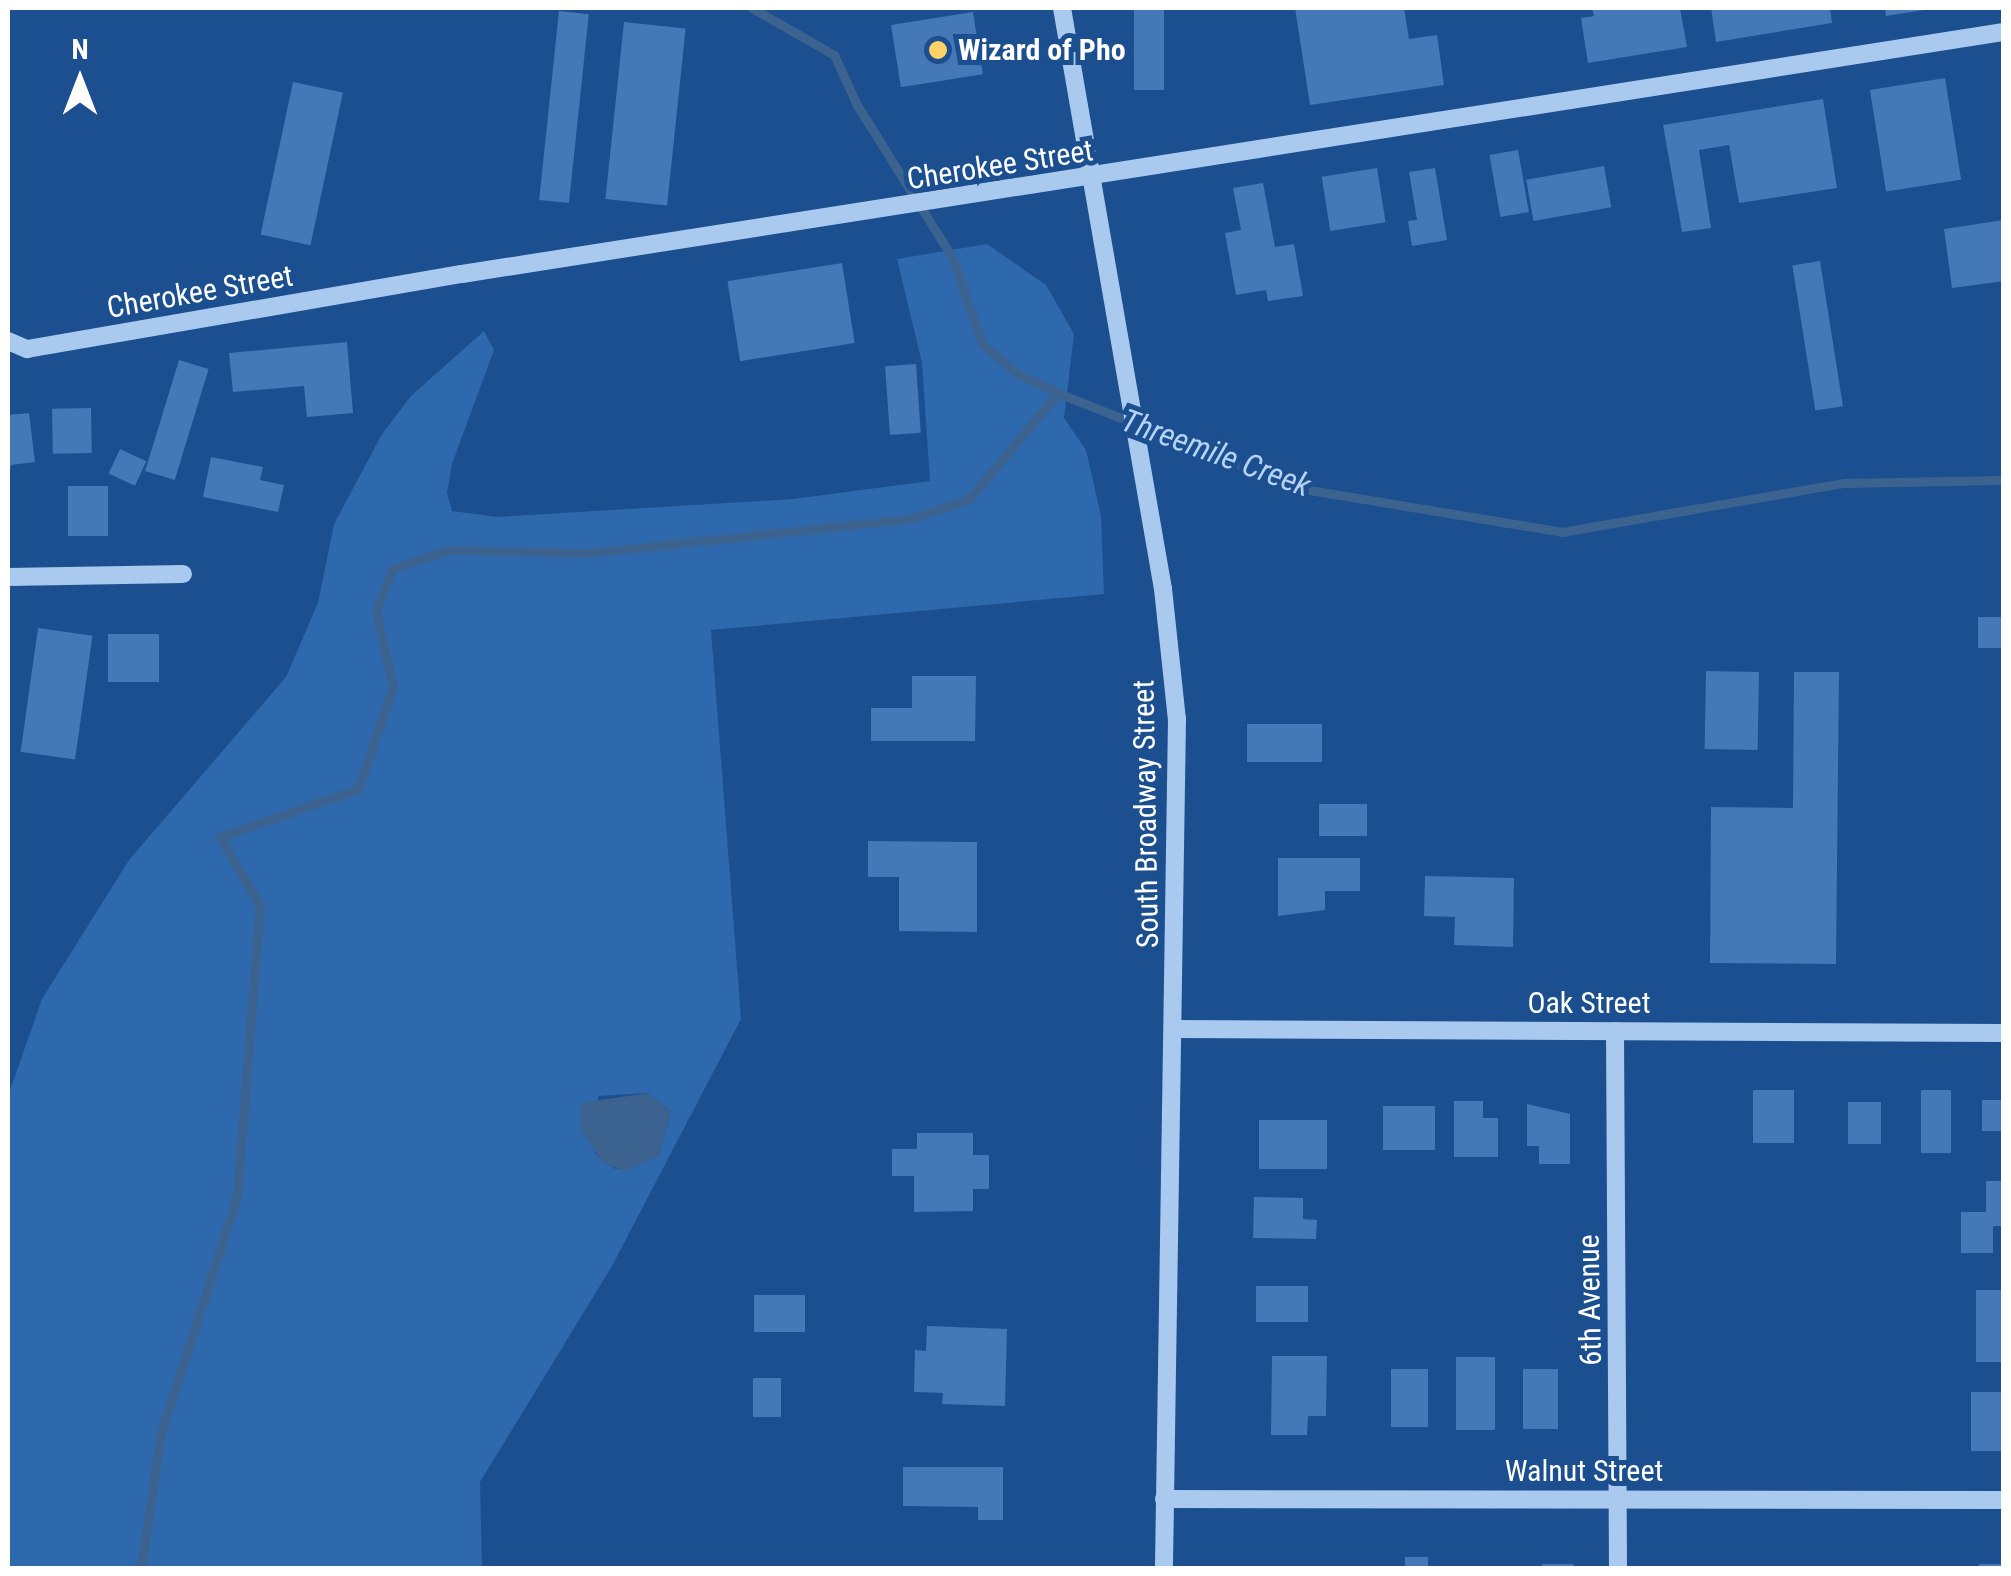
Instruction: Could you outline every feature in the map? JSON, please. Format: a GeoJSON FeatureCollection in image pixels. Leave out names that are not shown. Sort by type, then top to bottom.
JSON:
{"type":"FeatureCollection","features":[{"type":"Feature","properties":{"kind":"street","name":"South Broadway Street"},"geometry":{"type":"LineString","coordinates":[[1062,8],[1151,528],[1177,719],[1164,1568]]}},
{"type":"Feature","properties":{"kind":"street","name":"Cherokee Street"},"geometry":{"type":"LineString","coordinates":[[8,352],[462,274],[1090,180],[2004,32]]}},
{"type":"Feature","properties":{"kind":"street"},"geometry":{"type":"LineString","coordinates":[[8,341],[27,350]]}},
{"type":"Feature","properties":{"kind":"street"},"geometry":{"type":"LineString","coordinates":[[8,577],[183,574]]}},
{"type":"Feature","properties":{"kind":"street","name":"Oak Street"},"geometry":{"type":"LineString","coordinates":[[1175,1029],[2004,1032]]}},
{"type":"Feature","properties":{"kind":"street","name":"6th Avenue"},"geometry":{"type":"LineString","coordinates":[[1615,1031],[1618,1568]]}},
{"type":"Feature","properties":{"kind":"street","name":"Walnut Street"},"geometry":{"type":"LineString","coordinates":[[1164,1499],[2004,1500]]}},
{"type":"Feature","properties":{"kind":"shaded area"},"geometry":{"type":"Polygon","coordinates":[[[987,244],[1046,285],[1074,334],[1064,418],[1086,450],[1101,516],[1104,594],[711,630],[741,1019],[612,1266],[480,1482],[482,1568],[8,1568],[8,1096],[42,999],[129,860],[286,677],[318,603],[334,524],[382,434],[411,396],[484,331],[494,350],[452,464],[447,493],[452,511],[497,517],[793,499],[930,481],[922,363],[897,259],[987,244]],[[648,1093],[598,1096],[595,1153],[616,1169],[659,1156],[671,1111],[648,1093]]]}},
{"type":"Feature","properties":{"kind":"shaded area"},"geometry":{"type":"Polygon","coordinates":[[[648,1093],[671,1111],[659,1156],[625,1171],[604,1164],[581,1131],[581,1103],[648,1093]]]}},
{"type":"Feature","properties":{"kind":"building"},"geometry":{"type":"Polygon","coordinates":[[[1134,8],[1164,8],[1164,90],[1134,90],[1134,8]]]}},
{"type":"Feature","properties":{"kind":"building"},"geometry":{"type":"Polygon","coordinates":[[[1295,8],[1404,8],[1409,39],[1437,35],[1444,85],[1310,105],[1295,8]]]}},
{"type":"Feature","properties":{"kind":"building"},"geometry":{"type":"Polygon","coordinates":[[[1592,8],[1680,8],[1687,47],[1588,63],[1581,18],[1594,16],[1592,8]]]}},
{"type":"Feature","properties":{"kind":"building"},"geometry":{"type":"Polygon","coordinates":[[[1711,8],[1830,8],[1832,23],[1716,42],[1711,8]]]}},
{"type":"Feature","properties":{"kind":"building"},"geometry":{"type":"Polygon","coordinates":[[[1885,8],[1924,8],[1924,10],[1886,16],[1885,8]]]}},
{"type":"Feature","properties":{"kind":"building"},"geometry":{"type":"Polygon","coordinates":[[[559,11],[589,14],[569,203],[539,200],[559,11]]]}},
{"type":"Feature","properties":{"kind":"building","name":"Wizard of Pho"},"geometry":{"type":"Polygon","coordinates":[[[973,12],[983,74],[901,87],[891,25],[973,12]]]}},
{"type":"Feature","properties":{"kind":"building"},"geometry":{"type":"Polygon","coordinates":[[[624,22],[686,28],[667,206],[605,199],[624,22]]]}},
{"type":"Feature","properties":{"kind":"building"},"geometry":{"type":"Polygon","coordinates":[[[1945,78],[1961,180],[1886,192],[1870,90],[1945,78]]]}},
{"type":"Feature","properties":{"kind":"building"},"geometry":{"type":"Polygon","coordinates":[[[293,82],[343,93],[310,245],[261,235],[293,82]]]}},
{"type":"Feature","properties":{"kind":"building"},"geometry":{"type":"Polygon","coordinates":[[[1823,99],[1837,188],[1739,203],[1729,145],[1699,150],[1711,228],[1682,232],[1663,125],[1823,99]]]}},
{"type":"Feature","properties":{"kind":"building"},"geometry":{"type":"Polygon","coordinates":[[[1518,150],[1529,212],[1500,217],[1489,155],[1518,150]]]}},
{"type":"Feature","properties":{"kind":"building"},"geometry":{"type":"Polygon","coordinates":[[[1604,166],[1611,207],[1533,221],[1526,180],[1604,166]]]}},
{"type":"Feature","properties":{"kind":"building"},"geometry":{"type":"Polygon","coordinates":[[[1377,168],[1386,222],[1330,231],[1322,177],[1377,168]]]}},
{"type":"Feature","properties":{"kind":"building"},"geometry":{"type":"Polygon","coordinates":[[[1435,168],[1447,240],[1412,246],[1408,221],[1417,220],[1409,172],[1435,168]]]}},
{"type":"Feature","properties":{"kind":"building"},"geometry":{"type":"Polygon","coordinates":[[[1263,183],[1275,247],[1294,244],[1303,296],[1268,301],[1266,290],[1236,295],[1225,233],[1241,230],[1233,188],[1263,183]]]}},
{"type":"Feature","properties":{"kind":"building"},"geometry":{"type":"Polygon","coordinates":[[[2004,220],[2004,281],[1952,288],[1944,229],[2004,220]]]}},
{"type":"Feature","properties":{"kind":"building"},"geometry":{"type":"Polygon","coordinates":[[[1820,261],[1843,406],[1815,411],[1792,265],[1820,261]]]}},
{"type":"Feature","properties":{"kind":"building"},"geometry":{"type":"Polygon","coordinates":[[[842,263],[855,343],[740,361],[727,281],[842,263]]]}},
{"type":"Feature","properties":{"kind":"building"},"geometry":{"type":"Polygon","coordinates":[[[347,342],[353,413],[307,417],[304,386],[233,392],[229,353],[347,342]]]}},
{"type":"Feature","properties":{"kind":"building"},"geometry":{"type":"Polygon","coordinates":[[[179,360],[209,369],[175,480],[145,471],[179,360]]]}},
{"type":"Feature","properties":{"kind":"building"},"geometry":{"type":"Polygon","coordinates":[[[916,364],[921,433],[890,435],[885,366],[916,364]]]}},
{"type":"Feature","properties":{"kind":"building"},"geometry":{"type":"Polygon","coordinates":[[[91,408],[92,453],[53,454],[52,409],[91,408]]]}},
{"type":"Feature","properties":{"kind":"building"},"geometry":{"type":"Polygon","coordinates":[[[29,413],[35,462],[11,465],[8,479],[8,415],[29,413]]]}},
{"type":"Feature","properties":{"kind":"building"},"geometry":{"type":"Polygon","coordinates":[[[120,449],[146,461],[135,486],[109,473],[120,449]]]}},
{"type":"Feature","properties":{"kind":"building"},"geometry":{"type":"Polygon","coordinates":[[[211,457],[263,467],[260,480],[284,485],[278,512],[203,497],[211,457]]]}},
{"type":"Feature","properties":{"kind":"building"},"geometry":{"type":"Polygon","coordinates":[[[68,486],[108,486],[108,536],[68,536],[68,486]]]}},
{"type":"Feature","properties":{"kind":"building"},"geometry":{"type":"Polygon","coordinates":[[[1978,617],[2004,617],[2004,648],[1978,648],[1978,617]]]}},
{"type":"Feature","properties":{"kind":"building"},"geometry":{"type":"Polygon","coordinates":[[[38,628],[92,636],[75,759],[21,752],[38,628]]]}},
{"type":"Feature","properties":{"kind":"building"},"geometry":{"type":"Polygon","coordinates":[[[108,634],[159,634],[159,682],[108,682],[108,634]]]}},
{"type":"Feature","properties":{"kind":"building"},"geometry":{"type":"Polygon","coordinates":[[[1706,671],[1759,672],[1758,750],[1705,749],[1706,671]]]}},
{"type":"Feature","properties":{"kind":"building"},"geometry":{"type":"Polygon","coordinates":[[[1794,672],[1839,672],[1836,964],[1710,963],[1711,807],[1793,808],[1794,672]]]}},
{"type":"Feature","properties":{"kind":"building"},"geometry":{"type":"Polygon","coordinates":[[[912,676],[976,676],[975,741],[871,741],[871,708],[912,708],[912,676]]]}},
{"type":"Feature","properties":{"kind":"building"},"geometry":{"type":"Polygon","coordinates":[[[1247,724],[1322,724],[1322,762],[1247,762],[1247,724]]]}},
{"type":"Feature","properties":{"kind":"building"},"geometry":{"type":"Polygon","coordinates":[[[1319,804],[1367,804],[1367,836],[1319,836],[1319,804]]]}},
{"type":"Feature","properties":{"kind":"building"},"geometry":{"type":"Polygon","coordinates":[[[868,841],[977,842],[977,932],[899,931],[899,877],[868,877],[868,841]]]}},
{"type":"Feature","properties":{"kind":"building"},"geometry":{"type":"Polygon","coordinates":[[[1278,858],[1360,858],[1360,891],[1325,891],[1325,910],[1278,916],[1278,858]]]}},
{"type":"Feature","properties":{"kind":"building"},"geometry":{"type":"Polygon","coordinates":[[[1425,876],[1514,878],[1513,947],[1454,945],[1455,917],[1424,916],[1425,876]]]}},
{"type":"Feature","properties":{"kind":"building"},"geometry":{"type":"Polygon","coordinates":[[[1753,1090],[1794,1090],[1794,1143],[1753,1143],[1753,1090]]]}},
{"type":"Feature","properties":{"kind":"building"},"geometry":{"type":"Polygon","coordinates":[[[1921,1090],[1951,1090],[1951,1153],[1921,1153],[1921,1090]]]}},
{"type":"Feature","properties":{"kind":"building"},"geometry":{"type":"Polygon","coordinates":[[[1982,1100],[2004,1100],[2004,1131],[1982,1131],[1982,1100]]]}},
{"type":"Feature","properties":{"kind":"building"},"geometry":{"type":"Polygon","coordinates":[[[1454,1101],[1483,1101],[1483,1118],[1498,1118],[1498,1157],[1454,1157],[1454,1101]]]}},
{"type":"Feature","properties":{"kind":"building"},"geometry":{"type":"Polygon","coordinates":[[[1848,1102],[1881,1102],[1881,1144],[1848,1144],[1848,1102]]]}},
{"type":"Feature","properties":{"kind":"building"},"geometry":{"type":"Polygon","coordinates":[[[1527,1104],[1570,1114],[1570,1164],[1539,1164],[1539,1146],[1527,1146],[1527,1104]]]}},
{"type":"Feature","properties":{"kind":"building"},"geometry":{"type":"Polygon","coordinates":[[[1383,1106],[1435,1106],[1435,1150],[1383,1150],[1383,1106]]]}},
{"type":"Feature","properties":{"kind":"building"},"geometry":{"type":"Polygon","coordinates":[[[1259,1120],[1327,1120],[1327,1169],[1259,1169],[1259,1120]]]}},
{"type":"Feature","properties":{"kind":"building"},"geometry":{"type":"Polygon","coordinates":[[[917,1133],[973,1133],[973,1155],[989,1155],[989,1189],[973,1189],[973,1211],[914,1212],[914,1176],[892,1176],[892,1149],[917,1149],[917,1133]]]}},
{"type":"Feature","properties":{"kind":"building"},"geometry":{"type":"Polygon","coordinates":[[[1986,1181],[2004,1181],[2004,1226],[1993,1226],[1993,1253],[1961,1253],[1961,1212],[1986,1212],[1986,1181]]]}},
{"type":"Feature","properties":{"kind":"building"},"geometry":{"type":"Polygon","coordinates":[[[1254,1197],[1303,1198],[1303,1219],[1317,1220],[1316,1239],[1253,1238],[1254,1197]]]}},
{"type":"Feature","properties":{"kind":"building"},"geometry":{"type":"Polygon","coordinates":[[[1256,1286],[1308,1286],[1308,1322],[1256,1322],[1256,1286]]]}},
{"type":"Feature","properties":{"kind":"building"},"geometry":{"type":"Polygon","coordinates":[[[1976,1290],[2004,1290],[2004,1362],[1976,1362],[1976,1290]]]}},
{"type":"Feature","properties":{"kind":"building"},"geometry":{"type":"Polygon","coordinates":[[[754,1295],[805,1295],[805,1332],[754,1332],[754,1295]]]}},
{"type":"Feature","properties":{"kind":"building"},"geometry":{"type":"Polygon","coordinates":[[[927,1326],[1007,1329],[1005,1406],[942,1404],[943,1393],[914,1392],[915,1350],[926,1351],[927,1326]]]}},
{"type":"Feature","properties":{"kind":"building"},"geometry":{"type":"Polygon","coordinates":[[[1272,1356],[1327,1356],[1326,1416],[1308,1416],[1307,1435],[1271,1435],[1272,1356]]]}},
{"type":"Feature","properties":{"kind":"building"},"geometry":{"type":"Polygon","coordinates":[[[1456,1357],[1495,1357],[1495,1430],[1456,1430],[1456,1357]]]}},
{"type":"Feature","properties":{"kind":"building"},"geometry":{"type":"Polygon","coordinates":[[[1391,1369],[1428,1369],[1428,1427],[1391,1427],[1391,1369]]]}},
{"type":"Feature","properties":{"kind":"building"},"geometry":{"type":"Polygon","coordinates":[[[1523,1369],[1558,1369],[1558,1429],[1523,1429],[1523,1369]]]}},
{"type":"Feature","properties":{"kind":"building"},"geometry":{"type":"Polygon","coordinates":[[[753,1378],[781,1378],[781,1417],[753,1417],[753,1378]]]}},
{"type":"Feature","properties":{"kind":"building"},"geometry":{"type":"Polygon","coordinates":[[[1971,1392],[2004,1392],[2004,1451],[1971,1451],[1971,1392]]]}},
{"type":"Feature","properties":{"kind":"building"},"geometry":{"type":"Polygon","coordinates":[[[903,1467],[1003,1467],[1003,1520],[978,1520],[978,1507],[903,1506],[903,1467]]]}},
{"type":"Feature","properties":{"kind":"building"},"geometry":{"type":"Polygon","coordinates":[[[1405,1557],[1428,1557],[1428,1568],[1405,1568],[1405,1557]]]}},
{"type":"Feature","properties":{"kind":"building"},"geometry":{"type":"Polygon","coordinates":[[[1542,1564],[1574,1564],[1574,1568],[1542,1568],[1542,1564]]]}},
{"type":"Feature","properties":{"kind":"building"},"geometry":{"type":"Polygon","coordinates":[[[1979,1564],[2004,1564],[2004,1568],[1979,1568],[1979,1564]]]}},
{"type":"Feature","properties":{"kind":"waterway","name":"Threemile Creek"},"geometry":{"type":"LineString","coordinates":[[752,8],[834,55],[857,105],[952,257],[982,344],[1018,374],[1058,393],[1297,488],[1562,532],[1844,483],[2004,480]]}},
{"type":"Feature","properties":{"kind":"waterway"},"geometry":{"type":"LineString","coordinates":[[141,1568],[161,1433],[237,1196],[260,906],[220,837],[358,789],[393,687],[376,611],[392,569],[449,550],[589,553],[914,518],[969,499],[1058,393]]}},
{"type":"Feature","properties":{"kind":"place","name":"Wizard of Pho"},"geometry":{"type":"Point","coordinates":[938,50]}}]}
